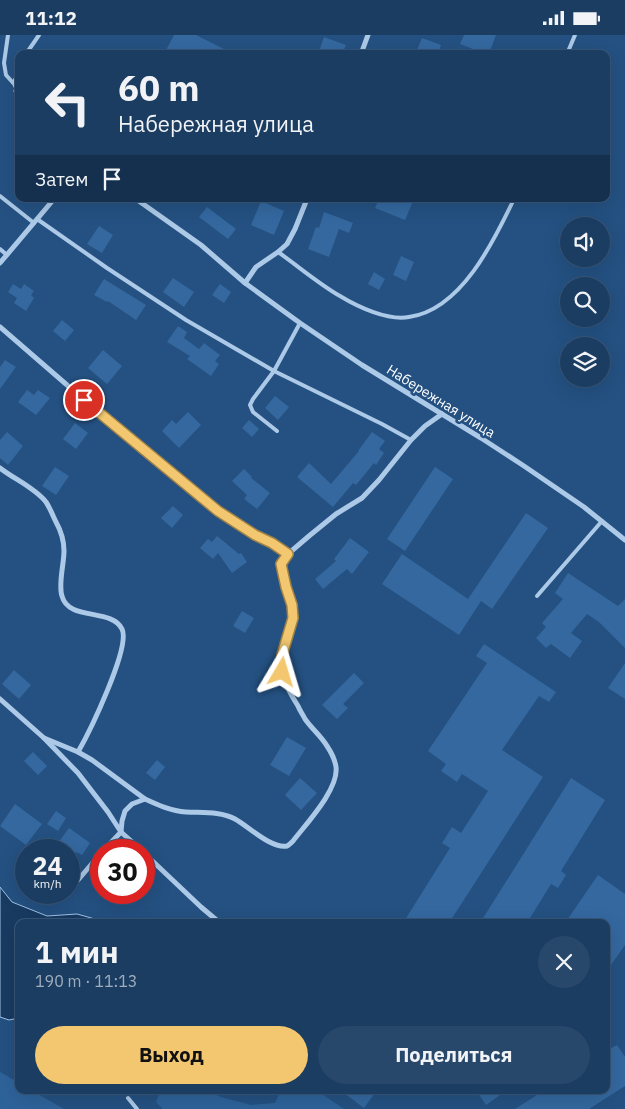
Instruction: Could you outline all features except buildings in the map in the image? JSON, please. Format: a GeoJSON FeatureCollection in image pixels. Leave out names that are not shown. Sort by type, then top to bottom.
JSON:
{"type":"FeatureCollection","features":[{"type":"Feature","properties":{"kind":"street"},"geometry":{"type":"LineString","coordinates":[[362,50],[368,35]]}},
{"type":"Feature","properties":{"kind":"street"},"geometry":{"type":"LineString","coordinates":[[0,263],[52,202]]}},
{"type":"Feature","properties":{"kind":"street","name":"Набережная улица"},"geometry":{"type":"LineString","coordinates":[[140,202],[201,245],[244,283],[300,323],[362,365],[524,466],[584,507],[625,540]]}},
{"type":"Feature","properties":{"kind":"street"},"geometry":{"type":"LineString","coordinates":[[244,283],[256,267],[287,244],[306,202]]}},
{"type":"Feature","properties":{"kind":"street"},"geometry":{"type":"LineString","coordinates":[[0,327],[112,424],[218,511],[288,554]]}},
{"type":"Feature","properties":{"kind":"street"},"geometry":{"type":"LineString","coordinates":[[44,738],[78,752],[98,764],[145,799],[171,810],[219,814],[235,819],[276,845],[287,845],[293,841],[327,797],[336,777],[336,767],[327,745],[305,719],[292,696],[282,672],[282,655],[293,618],[292,605],[281,564],[288,554],[336,514],[362,498],[411,440],[425,426],[442,414]]}},
{"type":"Feature","properties":{"kind":"street"},"geometry":{"type":"LineString","coordinates":[[0,468],[9,476],[35,492],[46,502],[57,523],[61,532],[64,550],[61,596],[65,604],[79,611],[113,620],[122,629],[124,641],[115,669],[78,752]]}},
{"type":"Feature","properties":{"kind":"street"},"geometry":{"type":"LineString","coordinates":[[0,699],[44,738],[78,773],[121,832],[129,839]]}},
{"type":"Feature","properties":{"kind":"street"},"geometry":{"type":"LineString","coordinates":[[114,839],[121,832],[125,811],[132,804],[145,799]]}},
{"type":"Feature","properties":{"kind":"street"},"geometry":{"type":"LineString","coordinates":[[155,863],[215,919]]}},
{"type":"Feature","properties":{"kind":"street"},"geometry":{"type":"LineString","coordinates":[[80,878],[90,866]]}},
{"type":"Feature","properties":{"kind":"lane"},"geometry":{"type":"LineString","coordinates":[[8,35],[5,69],[6,75],[15,87]]}},
{"type":"Feature","properties":{"kind":"lane"},"geometry":{"type":"LineString","coordinates":[[29,50],[39,35]]}},
{"type":"Feature","properties":{"kind":"lane"},"geometry":{"type":"LineString","coordinates":[[568,50],[574,35]]}},
{"type":"Feature","properties":{"kind":"lane"},"geometry":{"type":"LineString","coordinates":[[0,197],[186,320],[274,371],[411,440]]}},
{"type":"Feature","properties":{"kind":"lane"},"geometry":{"type":"LineString","coordinates":[[278,252],[340,296],[368,310],[391,317],[408,318],[425,313],[445,302],[456,291],[475,269],[497,234],[513,202]]}},
{"type":"Feature","properties":{"kind":"lane"},"geometry":{"type":"LineString","coordinates":[[0,249],[7,255]]}},
{"type":"Feature","properties":{"kind":"lane"},"geometry":{"type":"LineString","coordinates":[[277,431],[253,412],[250,405],[274,371],[300,323]]}},
{"type":"Feature","properties":{"kind":"lane"},"geometry":{"type":"LineString","coordinates":[[537,596],[602,521]]}},
{"type":"Feature","properties":{"kind":"lane"},"geometry":{"type":"LineString","coordinates":[[128,1098],[137,1109]]}},
{"type":"Feature","properties":{"kind":"shaded area"},"geometry":{"type":"Polygon","coordinates":[[[0,887],[15,904],[47,916],[77,914],[95,919],[15,919],[15,1019],[9,1020],[0,1017],[0,887]]]}},
{"type":"Feature","properties":{"kind":"shaded area"},"geometry":{"type":"Polygon","coordinates":[[[0,1072],[15,1081],[15,1094],[38,1094],[64,1109],[0,1109],[0,1072]]]}},
{"type":"Feature","properties":{"kind":"shaded area"},"geometry":{"type":"Polygon","coordinates":[[[159,1094],[214,1094],[251,1105],[275,1103],[279,1094],[322,1094],[344,1109],[163,1109],[156,1102],[159,1094]]]}},
{"type":"Feature","properties":{"kind":"route"},"geometry":{"type":"LineString","coordinates":[[84,400],[218,511],[241,527],[272,543],[288,554],[281,564],[292,605],[293,618],[282,655],[282,672]]}}]}
